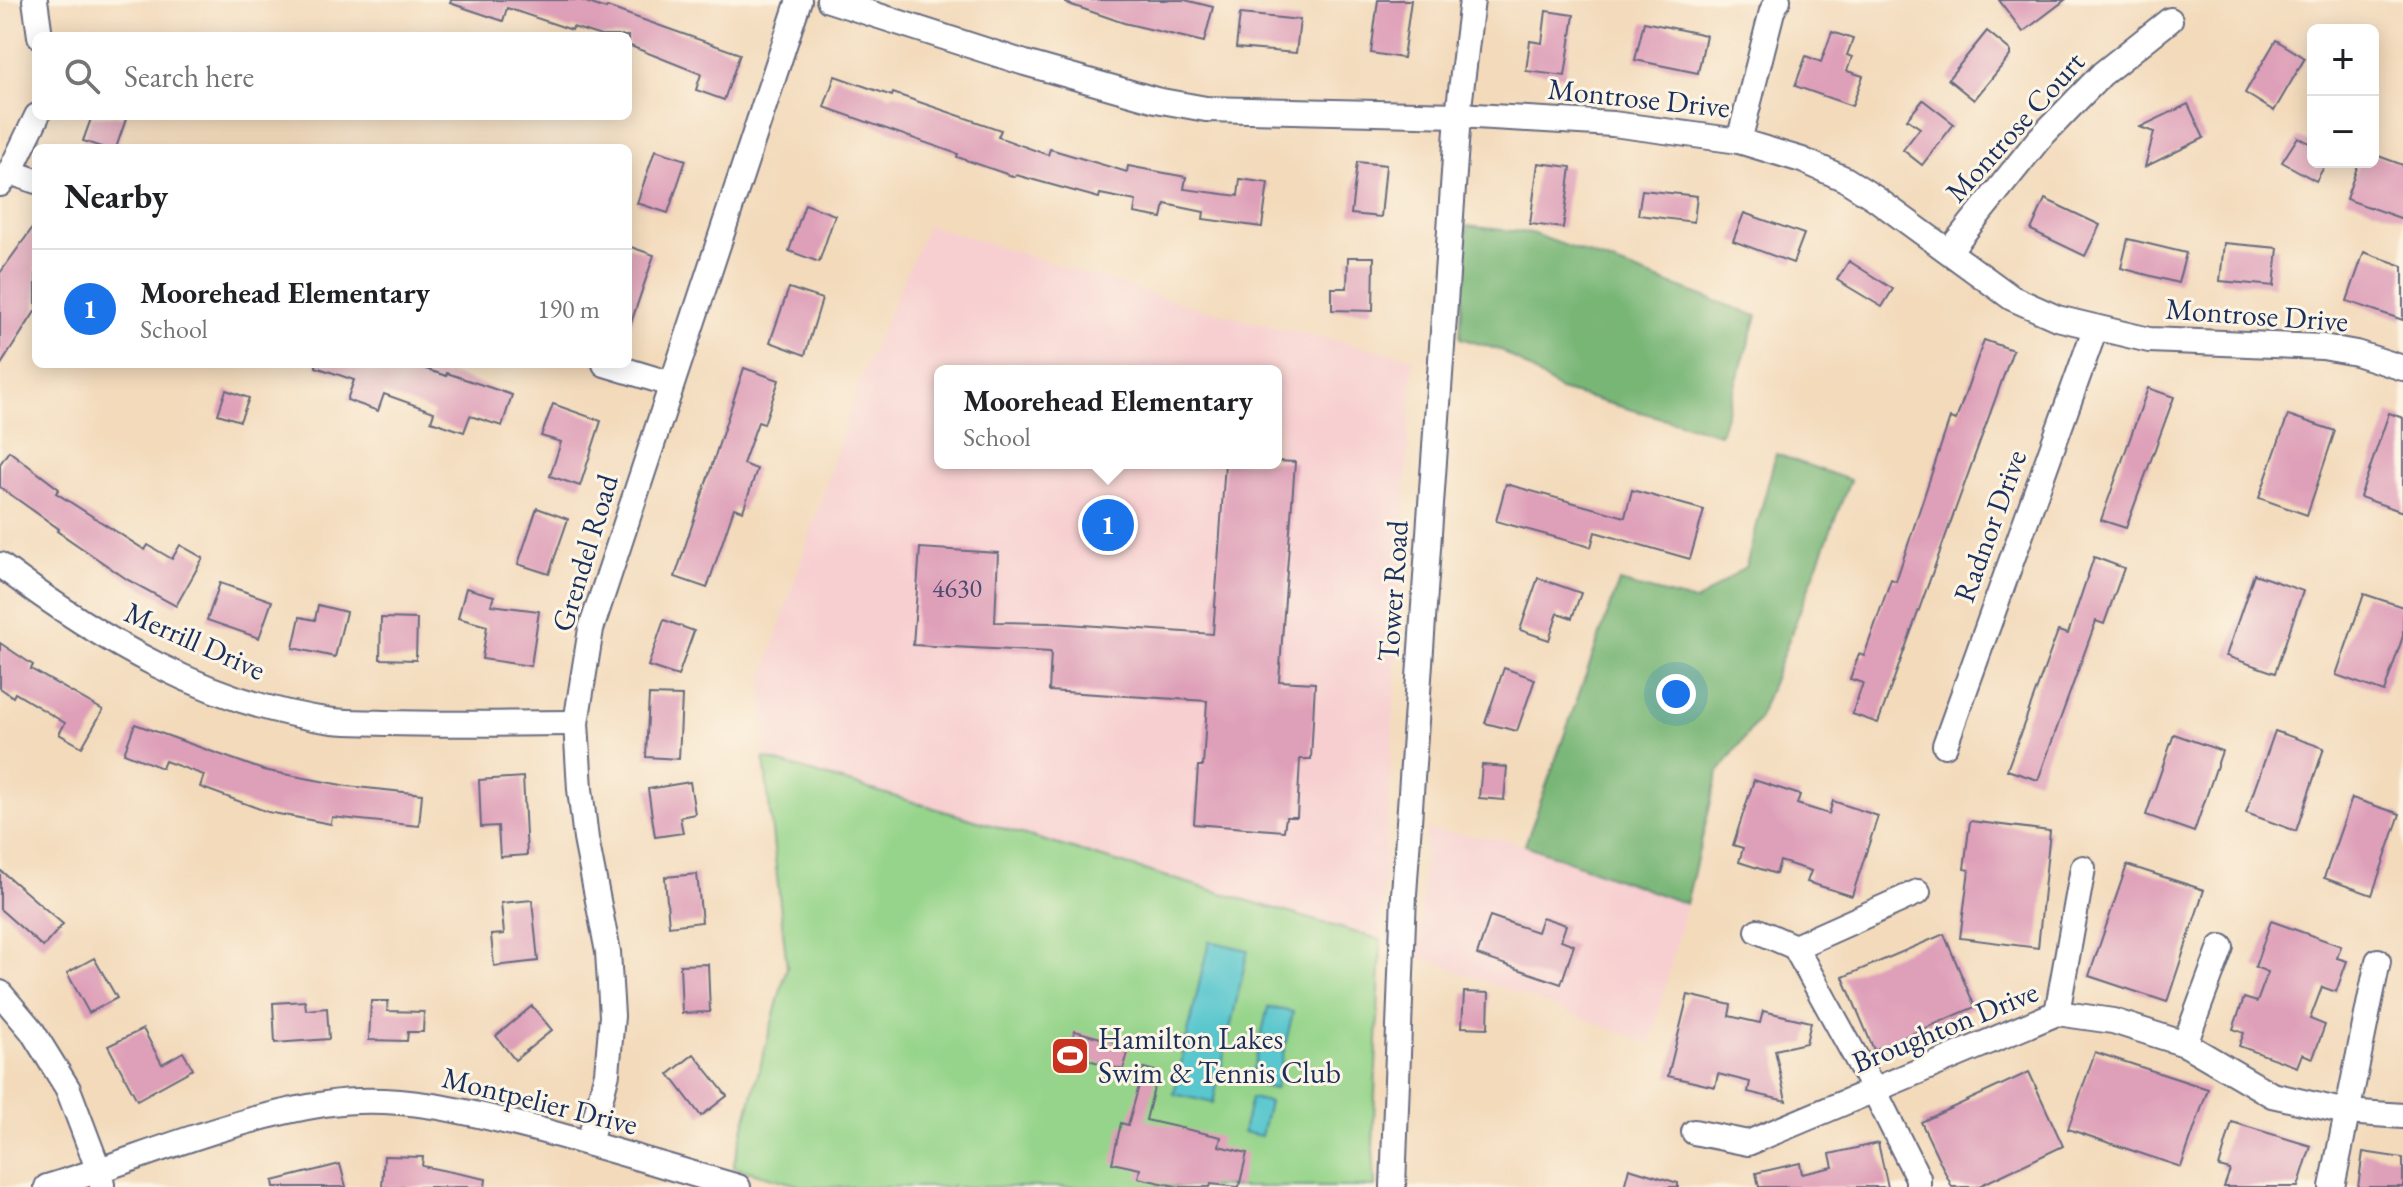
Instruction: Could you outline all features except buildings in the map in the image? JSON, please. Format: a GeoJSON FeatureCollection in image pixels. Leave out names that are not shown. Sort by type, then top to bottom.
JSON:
{"type":"FeatureCollection","features":[{"type":"Feature","properties":{"kind":"street"},"geometry":{"type":"LineString","coordinates":[[35,0],[39,32]]}},
{"type":"Feature","properties":{"kind":"street","name":"Grendel Road"},"geometry":{"type":"LineString","coordinates":[[589,1143],[607,1073],[612,1016],[608,952],[586,839],[576,723],[591,629],[799,0]]}},
{"type":"Feature","properties":{"kind":"street","name":"Montrose Drive"},"geometry":{"type":"LineString","coordinates":[[829,0],[1025,63],[1156,100],[1206,109],[1458,115],[1613,124],[1739,141],[1802,160],[1845,179],[2012,298],[2057,318],[2149,340],[2323,347],[2356,353],[2403,368]]}},
{"type":"Feature","properties":{"kind":"street","name":"Tower Road"},"geometry":{"type":"LineString","coordinates":[[1393,1187],[1404,894],[1458,115],[1472,0]]}},
{"type":"Feature","properties":{"kind":"street"},"geometry":{"type":"LineString","coordinates":[[1739,141],[1772,11],[1778,0]]}},
{"type":"Feature","properties":{"kind":"street","name":"Montrose Court"},"geometry":{"type":"LineString","coordinates":[[1949,251],[2038,140],[2102,74],[2170,20]]}},
{"type":"Feature","properties":{"kind":"street"},"geometry":{"type":"LineString","coordinates":[[32,181],[5,178],[35,120]]}},
{"type":"Feature","properties":{"kind":"street","name":"Radnor Drive"},"geometry":{"type":"LineString","coordinates":[[1945,745],[2095,329]]}},
{"type":"Feature","properties":{"kind":"street"},"geometry":{"type":"LineString","coordinates":[[618,368],[671,384]]}},
{"type":"Feature","properties":{"kind":"street","name":"Merrill Drive"},"geometry":{"type":"LineString","coordinates":[[0,565],[60,610],[136,655],[196,683],[265,707],[333,721],[576,723]]}},
{"type":"Feature","properties":{"kind":"street"},"geometry":{"type":"LineString","coordinates":[[2057,1013],[2083,868]]}},
{"type":"Feature","properties":{"kind":"street"},"geometry":{"type":"LineString","coordinates":[[1795,947],[1918,892]]}},
{"type":"Feature","properties":{"kind":"street"},"geometry":{"type":"LineString","coordinates":[[1758,931],[1795,947],[1874,1090],[1918,1178],[1918,1187]]}},
{"type":"Feature","properties":{"kind":"street"},"geometry":{"type":"LineString","coordinates":[[2185,1044],[2221,947]]}},
{"type":"Feature","properties":{"kind":"street"},"geometry":{"type":"LineString","coordinates":[[2332,1187],[2378,961]]}},
{"type":"Feature","properties":{"kind":"street"},"geometry":{"type":"LineString","coordinates":[[0,993],[32,1031],[68,1089],[101,1179]]}},
{"type":"Feature","properties":{"kind":"street","name":"Broughton Drive"},"geometry":{"type":"LineString","coordinates":[[1694,1132],[1748,1143],[2057,1013],[2113,1021],[2185,1044],[2272,1095],[2346,1112],[2403,1116]]}},
{"type":"Feature","properties":{"kind":"street","name":"Montpelier Drive"},"geometry":{"type":"LineString","coordinates":[[47,1187],[101,1179],[262,1116],[329,1104],[393,1102],[456,1108],[738,1187]]}},
{"type":"Feature","properties":{"kind":"shaded area"},"geometry":{"type":"Polygon","coordinates":[[[928,225],[1181,303],[1413,358],[1381,940],[764,758],[763,677],[862,374],[928,225]]]}},
{"type":"Feature","properties":{"kind":"shaded area"},"geometry":{"type":"Polygon","coordinates":[[[1426,830],[1509,840],[1686,904],[1651,1044],[1418,956],[1426,830]]]}},
{"type":"Feature","properties":{"kind":"green space"},"geometry":{"type":"Polygon","coordinates":[[[1467,226],[1531,233],[1757,316],[1720,434],[1560,390],[1503,351],[1460,338],[1467,226]]]}},
{"type":"Feature","properties":{"kind":"green space"},"geometry":{"type":"Polygon","coordinates":[[[1776,454],[1850,480],[1758,720],[1718,773],[1686,904],[1525,845],[1619,582],[1696,602],[1746,566],[1776,454]]]}},
{"type":"Feature","properties":{"kind":"green space","name":"Hamilton Lakes Swim & Tennis Club"},"geometry":{"type":"Polygon","coordinates":[[[764,758],[1381,940],[1373,1145],[1375,1187],[805,1187],[733,1167],[787,967],[764,758]]]}},
{"type":"Feature","properties":{"kind":"water"},"geometry":{"type":"Polygon","coordinates":[[[1209,941],[1248,950],[1213,1103],[1174,1094],[1209,941]]]}},
{"type":"Feature","properties":{"kind":"water"},"geometry":{"type":"Polygon","coordinates":[[[1268,1007],[1293,1012],[1275,1089],[1250,1083],[1268,1007]]]}},
{"type":"Feature","properties":{"kind":"water"},"geometry":{"type":"Polygon","coordinates":[[[1251,1098],[1269,1102],[1261,1136],[1243,1132],[1251,1098]]]}},
{"type":"Feature","properties":{"kind":"place","name":"Moorehead Elementary"},"geometry":{"type":"Point","coordinates":[1108,525]}},
{"type":"Feature","properties":{"kind":"place","name":"Hamilton Lakes Swim & Tennis Club"},"geometry":{"type":"Point","coordinates":[1070,1056]}}]}
